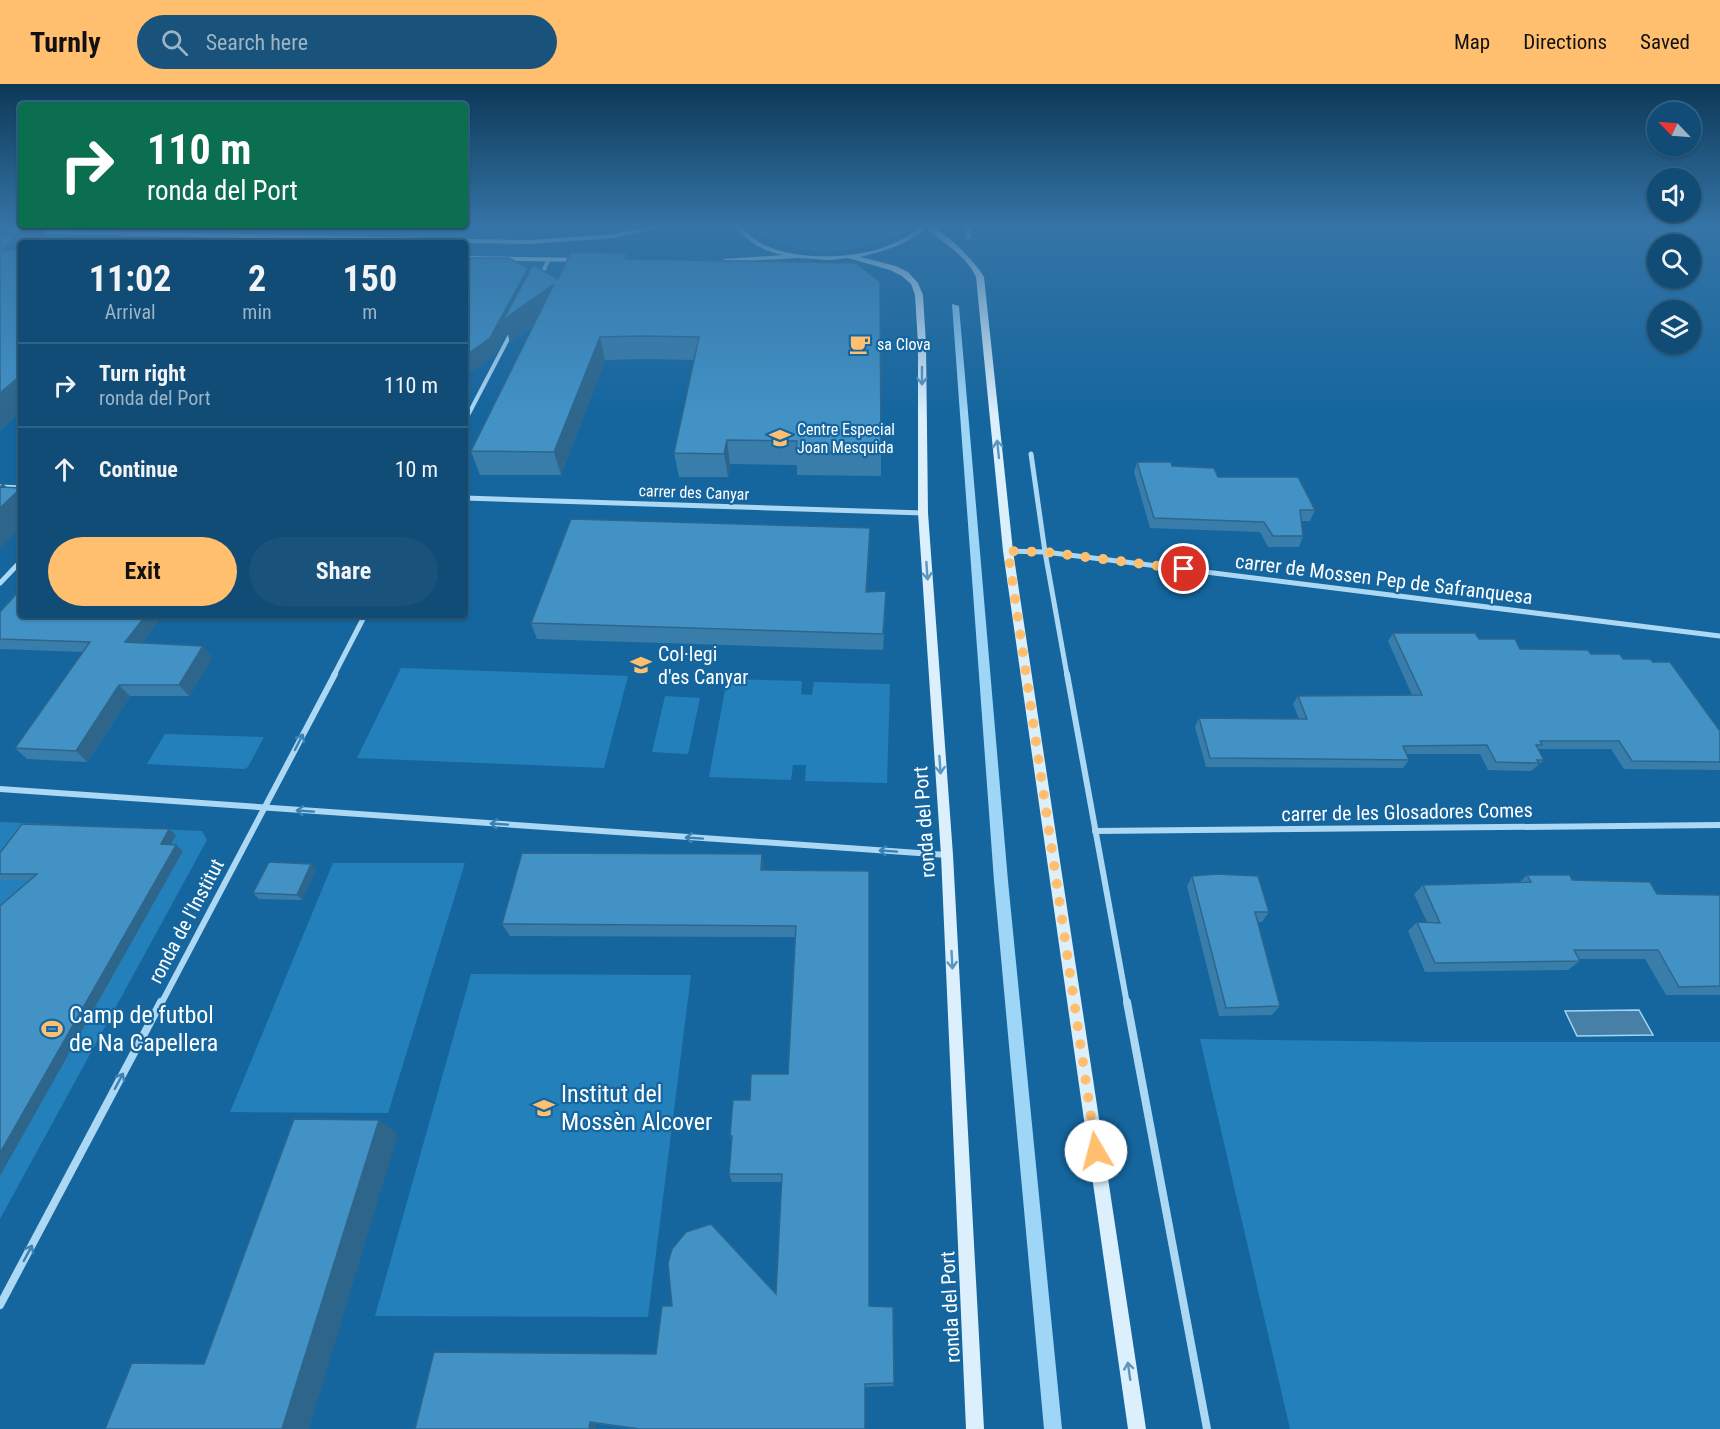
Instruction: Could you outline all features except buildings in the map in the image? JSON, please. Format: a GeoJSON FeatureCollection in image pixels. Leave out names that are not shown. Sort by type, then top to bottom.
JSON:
{"type":"FeatureCollection","features":[{"type":"Feature","properties":{"kind":"main road","name":"ronda del Port"},"geometry":{"type":"LineString","coordinates":[[916,288],[919,295],[922,344],[922,513],[947,855],[975,1429]]}},
{"type":"Feature","properties":{"kind":"main road"},"geometry":{"type":"LineString","coordinates":[[981,288],[1008,551],[1137,1429]]}},
{"type":"Feature","properties":{"kind":"street"},"geometry":{"type":"LineString","coordinates":[[468,416],[512,330]]}},
{"type":"Feature","properties":{"kind":"street"},"geometry":{"type":"LineString","coordinates":[[1031,454],[1045,552],[1095,831],[1207,1429]]}},
{"type":"Feature","properties":{"kind":"street"},"geometry":{"type":"LineString","coordinates":[[0,487],[18,488]]}},
{"type":"Feature","properties":{"kind":"street","name":"carrer des Canyar"},"geometry":{"type":"LineString","coordinates":[[468,498],[922,513]]}},
{"type":"Feature","properties":{"kind":"street"},"geometry":{"type":"LineString","coordinates":[[1008,551],[1045,552]]}},
{"type":"Feature","properties":{"kind":"street","name":"carrer de Mossen Pep de Safranquesa"},"geometry":{"type":"LineString","coordinates":[[1045,552],[1720,636]]}},
{"type":"Feature","properties":{"kind":"street"},"geometry":{"type":"LineString","coordinates":[[0,584],[18,564]]}},
{"type":"Feature","properties":{"kind":"street","name":"ronda de l'Institut"},"geometry":{"type":"LineString","coordinates":[[0,1305],[265,808],[363,618]]}},
{"type":"Feature","properties":{"kind":"street"},"geometry":{"type":"LineString","coordinates":[[0,789],[947,855]]}},
{"type":"Feature","properties":{"kind":"street","name":"carrer de les Glosadores Comes"},"geometry":{"type":"LineString","coordinates":[[1095,831],[1720,825]]}},
{"type":"Feature","properties":{"kind":"shaded area"},"geometry":{"type":"Polygon","coordinates":[[[401,668],[628,676],[604,768],[357,758],[401,668]]]}},
{"type":"Feature","properties":{"kind":"shaded area"},"geometry":{"type":"Polygon","coordinates":[[[727,679],[802,681],[801,694],[812,695],[814,682],[890,684],[887,783],[805,781],[806,765],[793,765],[791,780],[709,777],[727,679]]]}},
{"type":"Feature","properties":{"kind":"shaded area"},"geometry":{"type":"Polygon","coordinates":[[[665,696],[700,698],[688,754],[652,752],[665,696]]]}},
{"type":"Feature","properties":{"kind":"shaded area"},"geometry":{"type":"Polygon","coordinates":[[[165,734],[264,737],[248,767],[244,769],[147,764],[165,734]]]}},
{"type":"Feature","properties":{"kind":"shaded area","name":"Camp de futbol de Na Capellera"},"geometry":{"type":"Polygon","coordinates":[[[0,822],[202,831],[207,840],[0,1219],[0,822]]]}},
{"type":"Feature","properties":{"kind":"shaded area"},"geometry":{"type":"Polygon","coordinates":[[[333,863],[465,863],[388,1113],[230,1112],[333,863]]]}},
{"type":"Feature","properties":{"kind":"shaded area"},"geometry":{"type":"Polygon","coordinates":[[[471,974],[691,975],[648,1317],[375,1316],[471,974]]]}},
{"type":"Feature","properties":{"kind":"shaded area"},"geometry":{"type":"Polygon","coordinates":[[[1639,1010],[1653,1035],[1577,1036],[1565,1011],[1639,1010]]]}},
{"type":"Feature","properties":{"kind":"shaded area"},"geometry":{"type":"Polygon","coordinates":[[[1200,1039],[1720,1042],[1720,1429],[1290,1429],[1200,1039]]]}},
{"type":"Feature","properties":{"kind":"waterway"},"geometry":{"type":"LineString","coordinates":[[955,306],[1001,881],[1053,1429]]}},
{"type":"Feature","properties":{"kind":"place","name":"sa Clova"},"geometry":{"type":"Point","coordinates":[860,344]}},
{"type":"Feature","properties":{"kind":"place","name":"Centre Especial Joan Mesquida"},"geometry":{"type":"Point","coordinates":[780,438]}},
{"type":"Feature","properties":{"kind":"place","name":"Col·legi d'es Canyar"},"geometry":{"type":"Point","coordinates":[641,665]}},
{"type":"Feature","properties":{"kind":"place","name":"Camp de futbol de Na Capellera"},"geometry":{"type":"Point","coordinates":[52,1029]}},
{"type":"Feature","properties":{"kind":"place","name":"Institut del Mossèn Alcover"},"geometry":{"type":"Point","coordinates":[544,1108]}},
{"type":"Feature","properties":{"kind":"route"},"geometry":{"type":"LineString","coordinates":[[1096,1151],[1008,551],[1045,552],[1184,569]]}}]}
